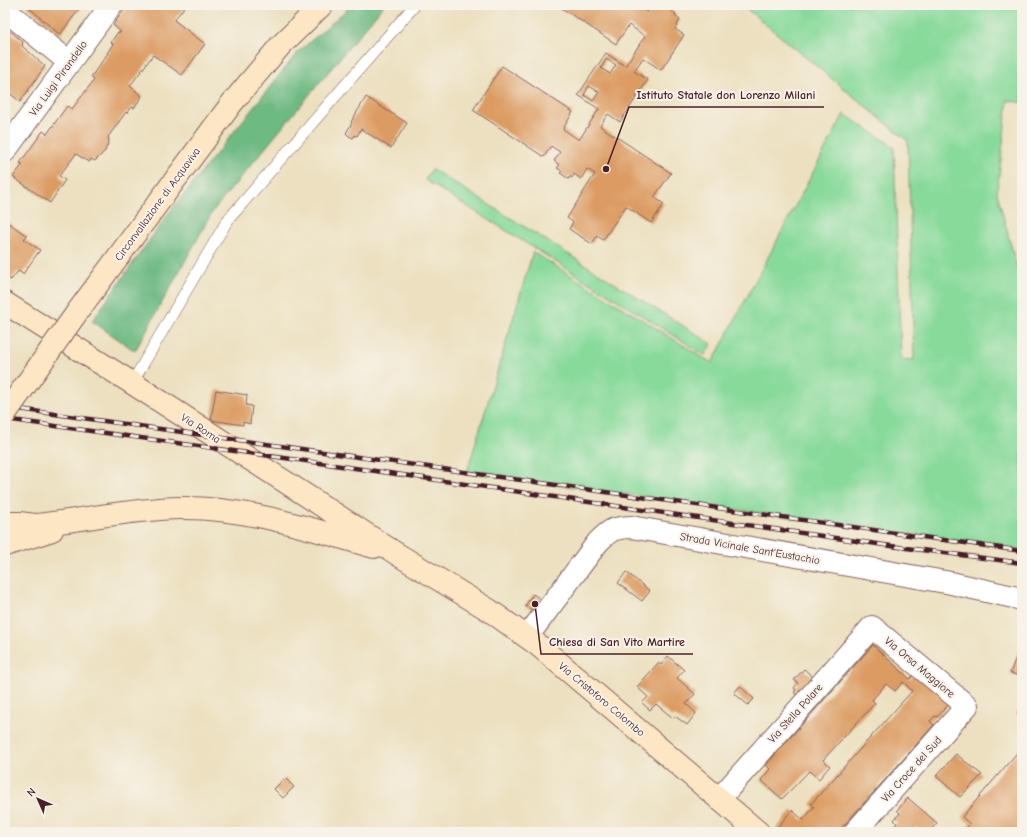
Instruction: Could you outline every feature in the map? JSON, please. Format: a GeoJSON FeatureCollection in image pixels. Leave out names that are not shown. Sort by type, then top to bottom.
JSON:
{"type":"FeatureCollection","features":[{"type":"Feature","properties":{"kind":"main road","name":"Circonvallazione di Acquaviva"},"geometry":{"type":"LineString","coordinates":[[5,414],[78,311],[232,103],[280,46],[322,5]]}},
{"type":"Feature","properties":{"kind":"main road","name":"Via Roma"},"geometry":{"type":"LineString","coordinates":[[5,303],[397,554]]}},
{"type":"Feature","properties":{"kind":"main road"},"geometry":{"type":"LineString","coordinates":[[10,520],[35,525],[62,523],[150,510],[181,508],[208,509],[254,515],[307,527],[397,554]]}},
{"type":"Feature","properties":{"kind":"main road"},"geometry":{"type":"LineString","coordinates":[[5,545],[54,529],[115,514]]}},
{"type":"Feature","properties":{"kind":"main road","name":"Via Cristoforo Colombo"},"geometry":{"type":"LineString","coordinates":[[397,554],[472,598],[538,645],[758,832]]}},
{"type":"Feature","properties":{"kind":"street","name":"Via Luigi Pirandello"},"geometry":{"type":"LineString","coordinates":[[5,151],[111,5]]}},
{"type":"Feature","properties":{"kind":"street"},"geometry":{"type":"LineString","coordinates":[[5,10],[69,62]]}},
{"type":"Feature","properties":{"kind":"street","name":"Strada Vicinale Sant'Eustachio"},"geometry":{"type":"LineString","coordinates":[[527,637],[598,542],[608,532],[616,528],[637,528],[951,582],[1022,599]]}},
{"type":"Feature","properties":{"kind":"street","name":"Via Orsa Maggiore"},"geometry":{"type":"LineString","coordinates":[[872,627],[967,706]]}},
{"type":"Feature","properties":{"kind":"street","name":"Via Stella Polare"},"geometry":{"type":"LineString","coordinates":[[719,799],[872,627]]}},
{"type":"Feature","properties":{"kind":"street","name":"Via Croce del Sud"},"geometry":{"type":"LineString","coordinates":[[855,832],[967,706]]}},
{"type":"Feature","properties":{"kind":"lane"},"geometry":{"type":"LineString","coordinates":[[132,383],[227,221],[416,5]]}},
{"type":"Feature","properties":{"kind":"green space"},"geometry":{"type":"Polygon","coordinates":[[[352,5],[384,5],[213,211],[135,351],[92,321],[168,214],[297,53],[352,5]]]}},
{"type":"Feature","properties":{"kind":"green space"},"geometry":{"type":"Polygon","coordinates":[[[742,5],[1022,5],[1022,103],[1008,100],[997,193],[1022,287],[1022,550],[467,472],[533,252],[712,363],[844,114],[894,147],[901,359],[914,360],[908,141],[742,5]]]}},
{"type":"Feature","properties":{"kind":"green space"},"geometry":{"type":"Polygon","coordinates":[[[432,169],[712,344],[705,355],[425,180],[432,169]]]}},
{"type":"Feature","properties":{"kind":"building"},"geometry":{"type":"Polygon","coordinates":[[[26,5],[82,5],[60,35],[26,5]]]}},
{"type":"Feature","properties":{"kind":"building"},"geometry":{"type":"Polygon","coordinates":[[[128,5],[186,5],[174,20],[205,44],[182,75],[153,55],[130,86],[142,96],[134,108],[131,107],[127,113],[126,112],[108,137],[109,141],[105,151],[95,161],[91,159],[89,162],[76,154],[59,176],[65,180],[50,203],[13,177],[23,164],[20,163],[43,131],[47,134],[67,106],[72,109],[94,80],[91,77],[108,53],[113,44],[111,42],[118,32],[121,32],[113,25],[128,5]]]}},
{"type":"Feature","properties":{"kind":"building"},"geometry":{"type":"Polygon","coordinates":[[[557,5],[641,5],[639,7],[647,12],[652,5],[663,5],[676,14],[675,16],[680,20],[675,29],[684,35],[661,70],[643,58],[634,71],[648,80],[620,122],[608,114],[600,126],[671,173],[654,197],[664,204],[651,223],[626,206],[603,240],[597,236],[592,244],[569,229],[573,222],[567,218],[595,174],[587,169],[581,179],[574,174],[572,178],[570,176],[569,179],[560,173],[562,171],[557,168],[560,165],[554,161],[560,152],[551,146],[544,157],[473,110],[502,66],[573,112],[563,129],[579,140],[599,109],[578,95],[606,53],[625,66],[645,36],[629,25],[616,44],[557,5]],[[606,59],[601,68],[610,74],[616,65],[606,59]],[[589,86],[584,95],[593,101],[599,92],[589,86]]]}},
{"type":"Feature","properties":{"kind":"building"},"geometry":{"type":"Polygon","coordinates":[[[5,27],[23,42],[22,46],[45,66],[20,102],[5,89],[5,27]]]}},
{"type":"Feature","properties":{"kind":"building"},"geometry":{"type":"Polygon","coordinates":[[[366,97],[407,123],[391,148],[361,129],[357,136],[355,135],[353,138],[346,133],[366,97]]]}},
{"type":"Feature","properties":{"kind":"building"},"geometry":{"type":"Polygon","coordinates":[[[6,221],[27,236],[24,239],[40,250],[23,274],[18,271],[11,280],[5,276],[6,221]]]}},
{"type":"Feature","properties":{"kind":"building"},"geometry":{"type":"Polygon","coordinates":[[[216,390],[247,395],[246,405],[252,406],[250,424],[243,422],[243,425],[211,420],[216,390]]]}},
{"type":"Feature","properties":{"kind":"building"},"geometry":{"type":"Polygon","coordinates":[[[626,572],[650,591],[642,601],[618,583],[626,572]]]}},
{"type":"Feature","properties":{"kind":"building"},"geometry":{"type":"Polygon","coordinates":[[[533,594],[544,601],[537,613],[525,606],[533,594]]]}},
{"type":"Feature","properties":{"kind":"building"},"geometry":{"type":"Polygon","coordinates":[[[873,645],[910,679],[917,671],[950,703],[937,717],[935,716],[930,721],[934,725],[838,832],[777,832],[775,830],[792,810],[803,820],[814,807],[811,804],[912,691],[903,682],[895,691],[886,684],[872,700],[875,703],[823,760],[830,766],[819,779],[809,771],[782,799],[761,780],[770,769],[766,765],[873,645]]]}},
{"type":"Feature","properties":{"kind":"building"},"geometry":{"type":"Polygon","coordinates":[[[1022,645],[1022,677],[1010,673],[1022,645]]]}},
{"type":"Feature","properties":{"kind":"building"},"geometry":{"type":"Polygon","coordinates":[[[668,656],[684,670],[677,678],[695,694],[686,704],[696,713],[687,725],[675,716],[673,718],[656,704],[650,710],[642,703],[648,697],[637,687],[658,663],[661,665],[668,656]]]}},
{"type":"Feature","properties":{"kind":"building"},"geometry":{"type":"Polygon","coordinates":[[[804,669],[813,677],[797,696],[794,692],[796,690],[794,688],[798,683],[794,680],[804,669]]]}},
{"type":"Feature","properties":{"kind":"building"},"geometry":{"type":"Polygon","coordinates":[[[740,686],[754,699],[748,705],[734,693],[740,686]]]}},
{"type":"Feature","properties":{"kind":"building"},"geometry":{"type":"Polygon","coordinates":[[[1022,707],[1022,718],[1017,713],[1022,707]]]}},
{"type":"Feature","properties":{"kind":"building"},"geometry":{"type":"Polygon","coordinates":[[[1022,747],[1022,832],[963,832],[970,824],[962,817],[1022,747]]]}},
{"type":"Feature","properties":{"kind":"building"},"geometry":{"type":"Polygon","coordinates":[[[956,754],[982,775],[960,797],[936,776],[956,754]]]}},
{"type":"Feature","properties":{"kind":"building"},"geometry":{"type":"Polygon","coordinates":[[[285,778],[294,787],[283,798],[274,789],[285,778]]]}},
{"type":"Feature","properties":{"kind":"building"},"geometry":{"type":"Polygon","coordinates":[[[908,798],[937,823],[929,832],[922,832],[916,827],[912,832],[889,832],[897,823],[894,820],[900,813],[897,810],[908,798]]]}},
{"type":"Feature","properties":{"kind":"railway"},"geometry":{"type":"LineString","coordinates":[[5,407],[1022,551]]}},
{"type":"Feature","properties":{"kind":"railway"},"geometry":{"type":"LineString","coordinates":[[5,419],[891,546],[1022,563]]}},
{"type":"Feature","properties":{"kind":"place","name":"Istituto Statale don Lorenzo Milani"},"geometry":{"type":"Point","coordinates":[606,169]}},
{"type":"Feature","properties":{"kind":"place","name":"Chiesa di San Vito Martire"},"geometry":{"type":"Point","coordinates":[535,604]}}]}
